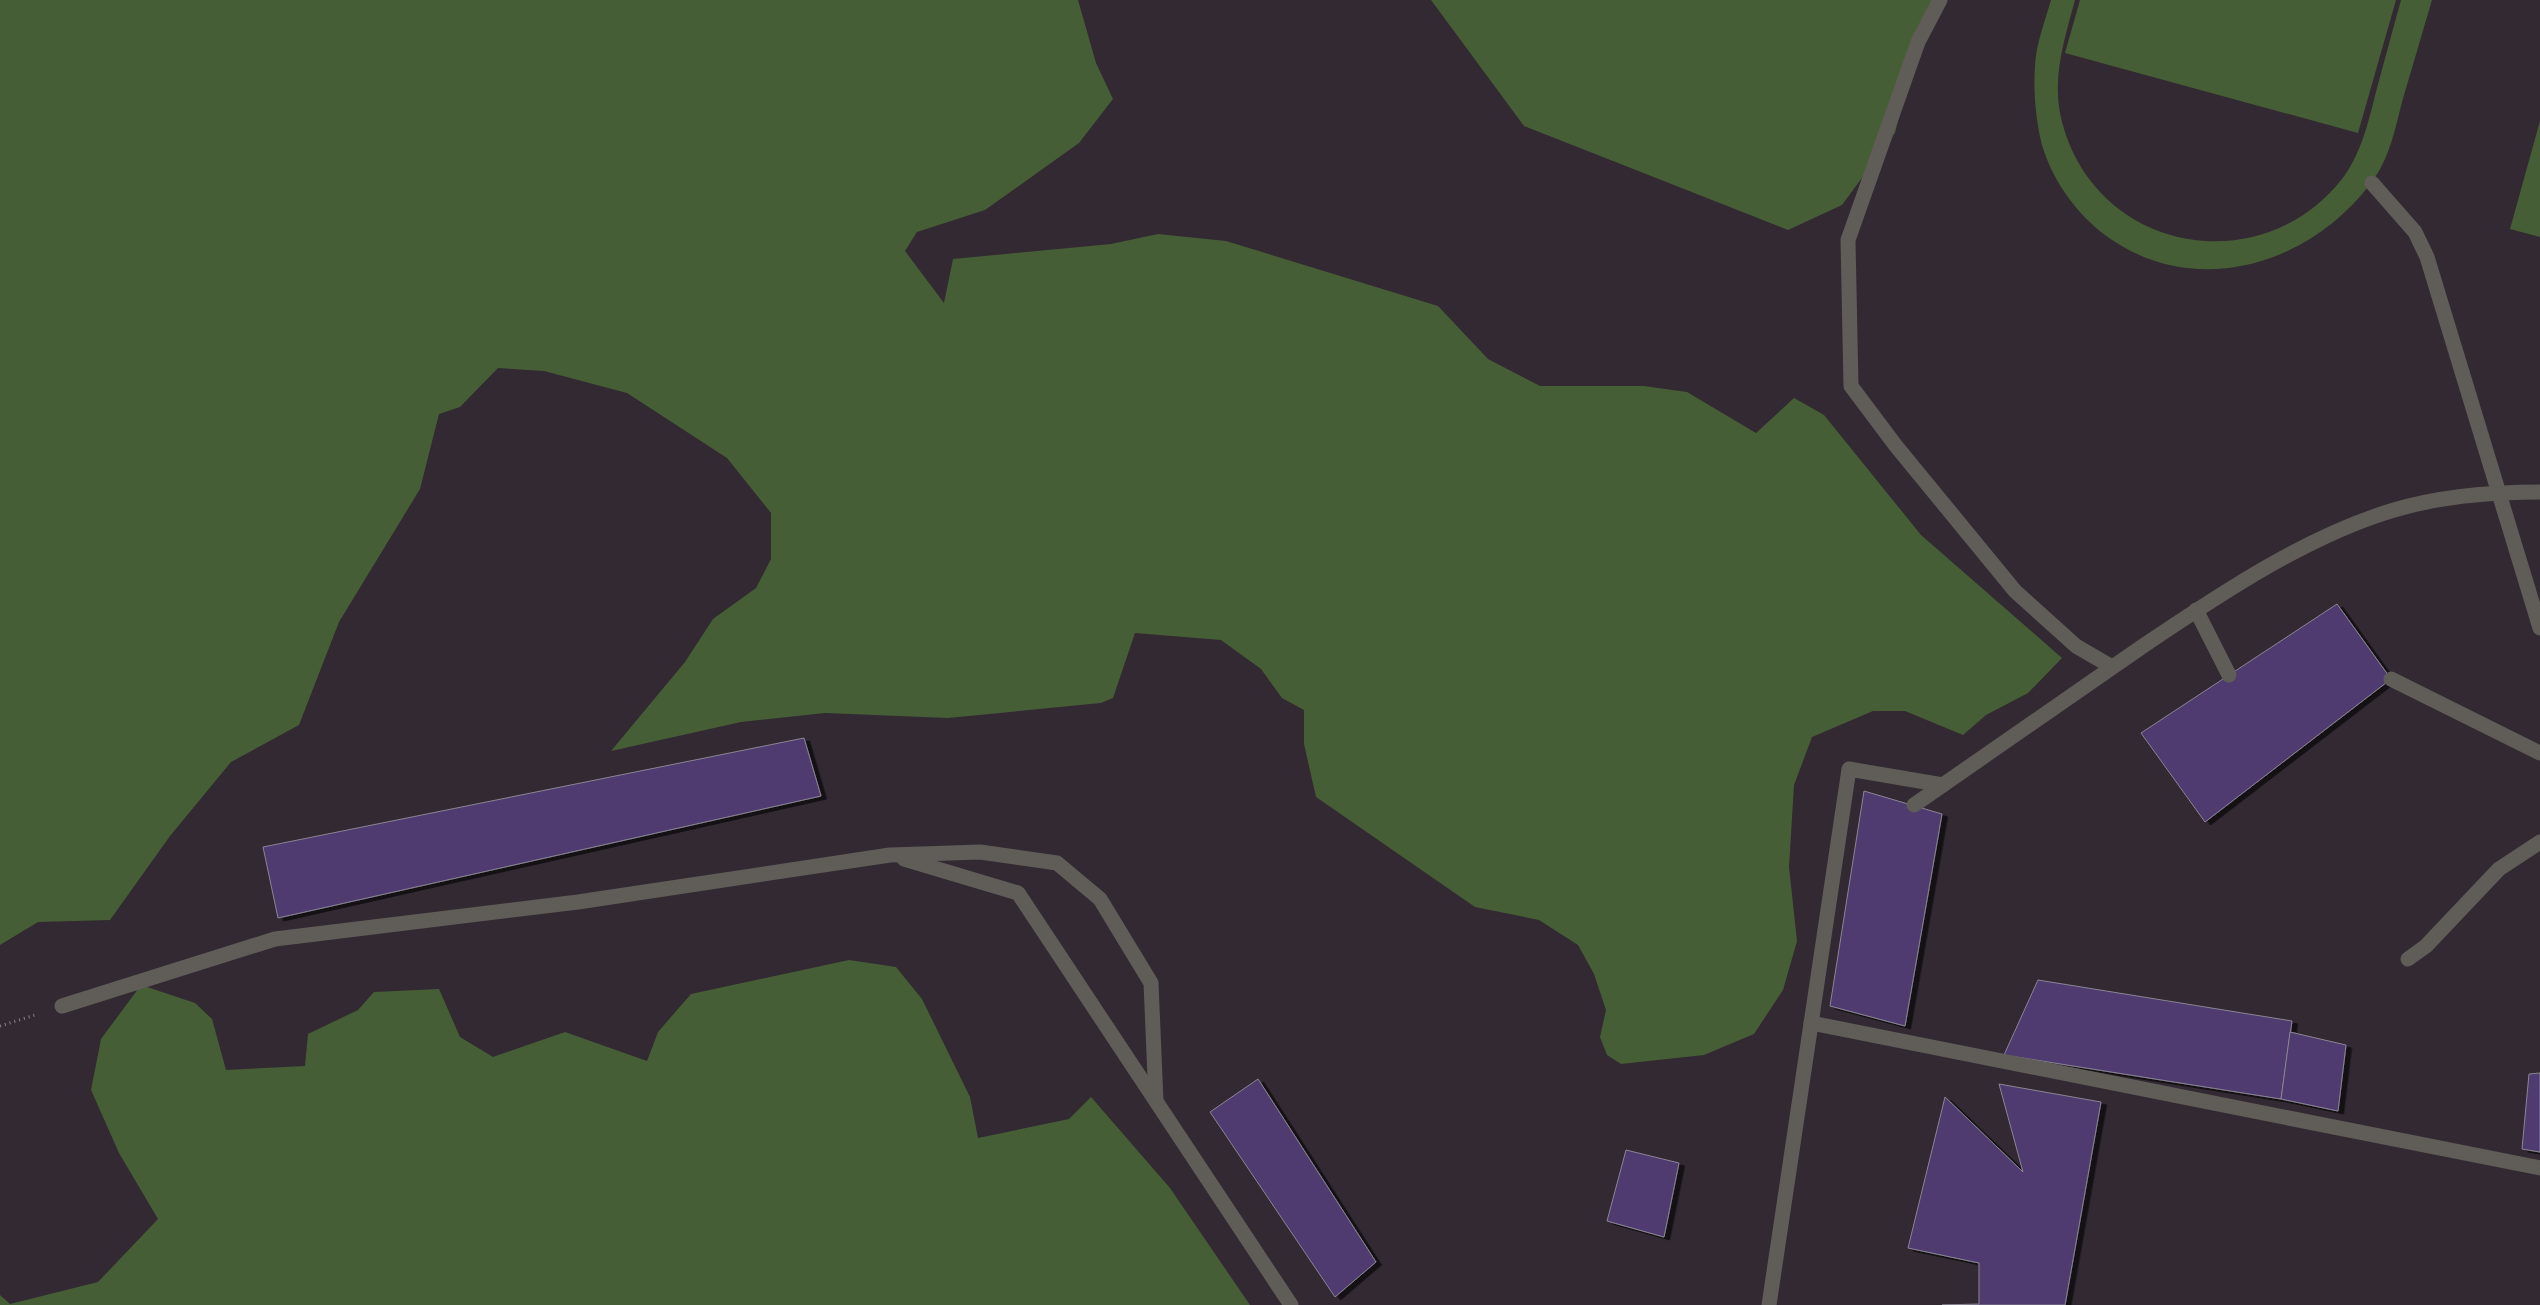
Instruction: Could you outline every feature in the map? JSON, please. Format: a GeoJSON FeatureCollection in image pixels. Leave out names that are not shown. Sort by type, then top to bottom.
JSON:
{"type":"FeatureCollection","features":[{"type":"Feature","properties":{"kind":"lane"},"geometry":{"type":"LineString","coordinates":[[1940,0],[1918,42],[1848,240],[1851,386],[1896,446],[2015,591],[2076,646],[2112,668]]}},
{"type":"Feature","properties":{"kind":"lane"},"geometry":{"type":"LineString","coordinates":[[2372,183],[2415,232],[2427,257],[2540,628]]}},
{"type":"Feature","properties":{"kind":"lane"},"geometry":{"type":"LineString","coordinates":[[1914,805],[2229,588],[2342,529],[2395,510],[2455,497],[2499,492],[2540,492]]}},
{"type":"Feature","properties":{"kind":"lane"},"geometry":{"type":"LineString","coordinates":[[2196,610],[2229,674]]}},
{"type":"Feature","properties":{"kind":"lane"},"geometry":{"type":"LineString","coordinates":[[2391,679],[2540,753]]}},
{"type":"Feature","properties":{"kind":"lane"},"geometry":{"type":"LineString","coordinates":[[1769,1305],[1849,769],[1943,785]]}},
{"type":"Feature","properties":{"kind":"lane"},"geometry":{"type":"LineString","coordinates":[[2408,959],[2426,946],[2499,869],[2540,842]]}},
{"type":"Feature","properties":{"kind":"lane"},"geometry":{"type":"LineString","coordinates":[[62,1006],[276,939],[578,902],[890,855],[980,852],[1057,863],[1100,900],[1150,983],[1156,1101]]}},
{"type":"Feature","properties":{"kind":"lane"},"geometry":{"type":"LineString","coordinates":[[890,855],[1018,893],[1291,1305]]}},
{"type":"Feature","properties":{"kind":"lane"},"geometry":{"type":"LineString","coordinates":[[1811,1023],[2540,1168]]}},
{"type":"Feature","properties":{"kind":"path"},"geometry":{"type":"LineString","coordinates":[[0,1026],[62,1006]]}},
{"type":"Feature","properties":{"kind":"green space"},"geometry":{"type":"Polygon","coordinates":[[[0,0],[1078,0],[1096,63],[1113,99],[1079,143],[985,210],[917,232],[905,251],[944,303],[953,259],[1111,244],[1158,234],[1226,241],[1438,306],[1488,359],[1540,386],[1644,386],[1687,392],[1756,433],[1794,398],[1824,415],[1921,535],[2062,658],[2028,693],[1986,715],[1963,735],[1905,711],[1873,711],[1812,737],[1794,785],[1789,867],[1797,941],[1783,990],[1754,1034],[1704,1055],[1621,1064],[1607,1055],[1600,1037],[1606,1010],[1594,974],[1578,945],[1539,920],[1475,907],[1316,797],[1304,744],[1304,710],[1282,698],[1261,669],[1221,640],[1135,633],[1113,698],[1101,703],[948,718],[825,713],[741,722],[611,751],[685,662],[713,619],[756,588],[771,559],[771,513],[727,458],[627,393],[544,371],[498,368],[460,407],[439,414],[420,489],[339,622],[299,725],[231,762],[170,836],[110,920],[38,922],[0,945],[0,0]]]}},
{"type":"Feature","properties":{"kind":"green space"},"geometry":{"type":"Polygon","coordinates":[[[1431,0],[1939,0],[1918,42],[1895,133],[1842,205],[1788,230],[1524,126],[1431,0]]]}},
{"type":"Feature","properties":{"kind":"green space"},"geometry":{"type":"Polygon","coordinates":[[[2051,0],[2075,0],[2060,61],[2058,91],[2062,122],[2080,166],[2109,200],[2144,225],[2184,238],[2226,241],[2268,232],[2308,212],[2342,179],[2355,158],[2364,135],[2401,0],[2432,0],[2391,144],[2382,165],[2371,183],[2345,212],[2314,236],[2281,254],[2245,265],[2208,269],[2171,265],[2135,253],[2101,232],[2091,223],[2073,204],[2058,182],[2042,145],[2037,116],[2034,76],[2037,49],[2051,0]]]}},
{"type":"Feature","properties":{"kind":"green space"},"geometry":{"type":"Polygon","coordinates":[[[2080,0],[2396,0],[2358,133],[2065,53],[2080,0]]]}},
{"type":"Feature","properties":{"kind":"green space"},"geometry":{"type":"Polygon","coordinates":[[[2540,121],[2540,237],[2510,229],[2540,121]]]}},
{"type":"Feature","properties":{"kind":"green space"},"geometry":{"type":"Polygon","coordinates":[[[849,960],[896,967],[922,999],[970,1097],[978,1138],[1069,1119],[1091,1097],[1170,1188],[1250,1305],[0,1305],[0,1295],[10,1304],[98,1282],[158,1219],[119,1153],[91,1090],[101,1039],[141,985],[195,1003],[212,1019],[226,1070],[305,1066],[308,1034],[358,1010],[374,992],[439,989],[460,1037],[493,1057],[565,1032],[647,1061],[658,1032],[691,994],[849,960]]]}},
{"type":"Feature","properties":{"kind":"building"},"geometry":{"type":"Polygon","coordinates":[[[2337,604],[2391,679],[2205,822],[2141,733],[2337,604]]]}},
{"type":"Feature","properties":{"kind":"building"},"geometry":{"type":"Polygon","coordinates":[[[804,738],[821,796],[278,918],[263,847],[804,738]]]}},
{"type":"Feature","properties":{"kind":"building"},"geometry":{"type":"Polygon","coordinates":[[[1864,791],[1942,814],[1905,1026],[1830,1006],[1864,791]]]}},
{"type":"Feature","properties":{"kind":"building"},"geometry":{"type":"Polygon","coordinates":[[[2038,980],[2292,1021],[2281,1099],[2004,1055],[2038,980]]]}},
{"type":"Feature","properties":{"kind":"building"},"geometry":{"type":"Polygon","coordinates":[[[2290,1032],[2346,1045],[2338,1111],[2281,1099],[2290,1032]]]}},
{"type":"Feature","properties":{"kind":"building"},"geometry":{"type":"Polygon","coordinates":[[[2540,1073],[2540,1152],[2522,1149],[2529,1074],[2540,1073]]]}},
{"type":"Feature","properties":{"kind":"building"},"geometry":{"type":"Polygon","coordinates":[[[1258,1079],[1376,1262],[1335,1297],[1210,1112],[1258,1079]]]}},
{"type":"Feature","properties":{"kind":"building"},"geometry":{"type":"Polygon","coordinates":[[[1999,1084],[2101,1102],[2065,1305],[1942,1305],[1979,1304],[1979,1263],[1908,1248],[1945,1097],[2023,1172],[1999,1084]]]}},
{"type":"Feature","properties":{"kind":"building"},"geometry":{"type":"Polygon","coordinates":[[[1626,1150],[1679,1163],[1664,1237],[1607,1221],[1626,1150]]]}}]}
